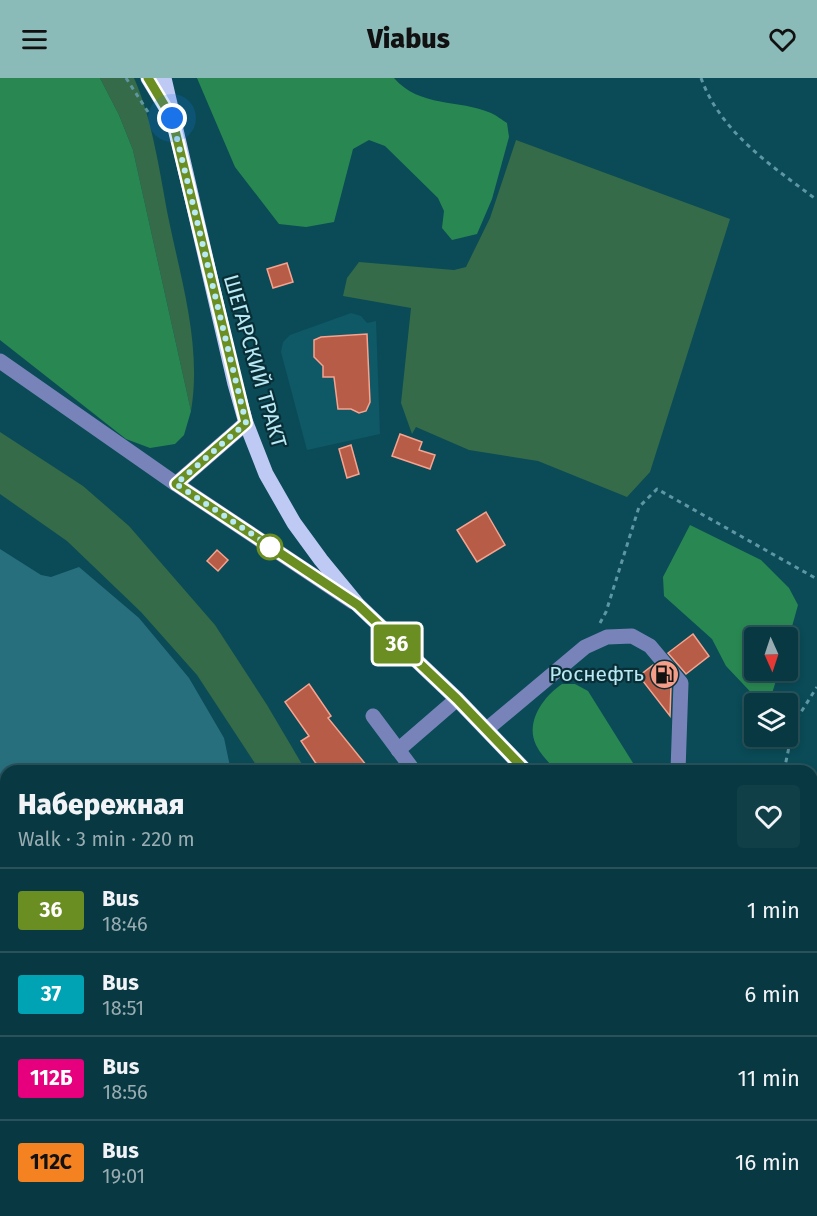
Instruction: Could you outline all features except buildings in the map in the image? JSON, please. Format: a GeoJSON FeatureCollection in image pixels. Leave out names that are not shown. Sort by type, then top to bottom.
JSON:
{"type":"FeatureCollection","features":[{"type":"Feature","properties":{"kind":"main road"},"geometry":{"type":"LineString","coordinates":[[148,78],[172,118]]}},
{"type":"Feature","properties":{"kind":"main road"},"geometry":{"type":"LineString","coordinates":[[164,78],[172,118]]}},
{"type":"Feature","properties":{"kind":"main road","name":"ШЕГАРСКИЙ ТРАКТ"},"geometry":{"type":"LineString","coordinates":[[172,118],[246,423],[266,474],[279,499],[321,560],[358,605],[457,699],[520,765]]}},
{"type":"Feature","properties":{"kind":"street"},"geometry":{"type":"LineString","coordinates":[[0,361],[176,484],[358,605]]}},
{"type":"Feature","properties":{"kind":"street"},"geometry":{"type":"LineString","coordinates":[[176,484],[246,423]]}},
{"type":"Feature","properties":{"kind":"street"},"geometry":{"type":"LineString","coordinates":[[487,729],[585,647],[607,637],[632,636],[650,646],[681,683],[678,765]]}},
{"type":"Feature","properties":{"kind":"street"},"geometry":{"type":"LineString","coordinates":[[398,750],[457,699]]}},
{"type":"Feature","properties":{"kind":"street"},"geometry":{"type":"LineString","coordinates":[[373,716],[409,765]]}},
{"type":"Feature","properties":{"kind":"path"},"geometry":{"type":"LineString","coordinates":[[126,78],[150,115]]}},
{"type":"Feature","properties":{"kind":"path"},"geometry":{"type":"LineString","coordinates":[[701,78],[722,118],[760,157],[817,200]]}},
{"type":"Feature","properties":{"kind":"path"},"geometry":{"type":"LineString","coordinates":[[585,647],[606,612],[639,507],[657,489],[817,579]]}},
{"type":"Feature","properties":{"kind":"path"},"geometry":{"type":"LineString","coordinates":[[785,765],[794,723],[817,687]]}},
{"type":"Feature","properties":{"kind":"shaded area"},"geometry":{"type":"Polygon","coordinates":[[[351,313],[361,316],[367,323],[376,321],[380,434],[307,450],[281,352],[283,342],[290,335],[351,313]]]}},
{"type":"Feature","properties":{"kind":"shaded area"},"geometry":{"type":"Polygon","coordinates":[[[0,549],[41,575],[51,577],[79,567],[139,618],[189,678],[224,738],[230,765],[0,765],[0,549]]]}},
{"type":"Feature","properties":{"kind":"green space"},"geometry":{"type":"Polygon","coordinates":[[[0,78],[100,78],[119,115],[133,150],[191,411],[184,435],[175,444],[150,448],[126,439],[0,340],[0,78]]]}},
{"type":"Feature","properties":{"kind":"green space"},"geometry":{"type":"Polygon","coordinates":[[[100,78],[134,78],[146,110],[184,289],[192,338],[194,387],[191,411],[133,150],[119,115],[100,78]]]}},
{"type":"Feature","properties":{"kind":"green space"},"geometry":{"type":"Polygon","coordinates":[[[197,78],[394,78],[404,88],[428,99],[479,109],[495,115],[507,123],[509,137],[492,199],[477,234],[452,240],[442,228],[444,211],[438,198],[385,146],[369,140],[353,149],[334,222],[306,227],[279,224],[235,167],[197,78]]]}},
{"type":"Feature","properties":{"kind":"green space"},"geometry":{"type":"Polygon","coordinates":[[[516,140],[730,219],[650,472],[627,497],[538,461],[469,450],[416,427],[412,434],[401,403],[411,308],[343,296],[347,278],[359,262],[454,270],[466,267],[490,218],[516,140]]]}},
{"type":"Feature","properties":{"kind":"green space"},"geometry":{"type":"Polygon","coordinates":[[[0,432],[83,486],[129,526],[215,625],[302,765],[256,765],[197,675],[141,612],[67,541],[0,494],[0,432]]]}},
{"type":"Feature","properties":{"kind":"green space"},"geometry":{"type":"Polygon","coordinates":[[[690,525],[761,560],[789,588],[798,605],[792,627],[744,627],[744,681],[776,681],[772,693],[752,693],[726,666],[712,639],[664,596],[663,577],[690,525]]]}},
{"type":"Feature","properties":{"kind":"green space"},"geometry":{"type":"Polygon","coordinates":[[[562,684],[575,684],[588,691],[634,765],[551,765],[536,745],[533,728],[538,711],[555,689],[562,684]]]}},
{"type":"Feature","properties":{"kind":"bus line","name":"36"},"geometry":{"type":"LineString","coordinates":[[148,78],[172,118],[246,423],[176,484],[358,605],[457,699],[520,765]]}},
{"type":"Feature","properties":{"kind":"place","name":"Роснефть"},"geometry":{"type":"Point","coordinates":[665,674]}},
{"type":"Feature","properties":{"kind":"route"},"geometry":{"type":"LineString","coordinates":[[172,118],[246,423],[176,484],[273,548],[270,547]]}}]}
